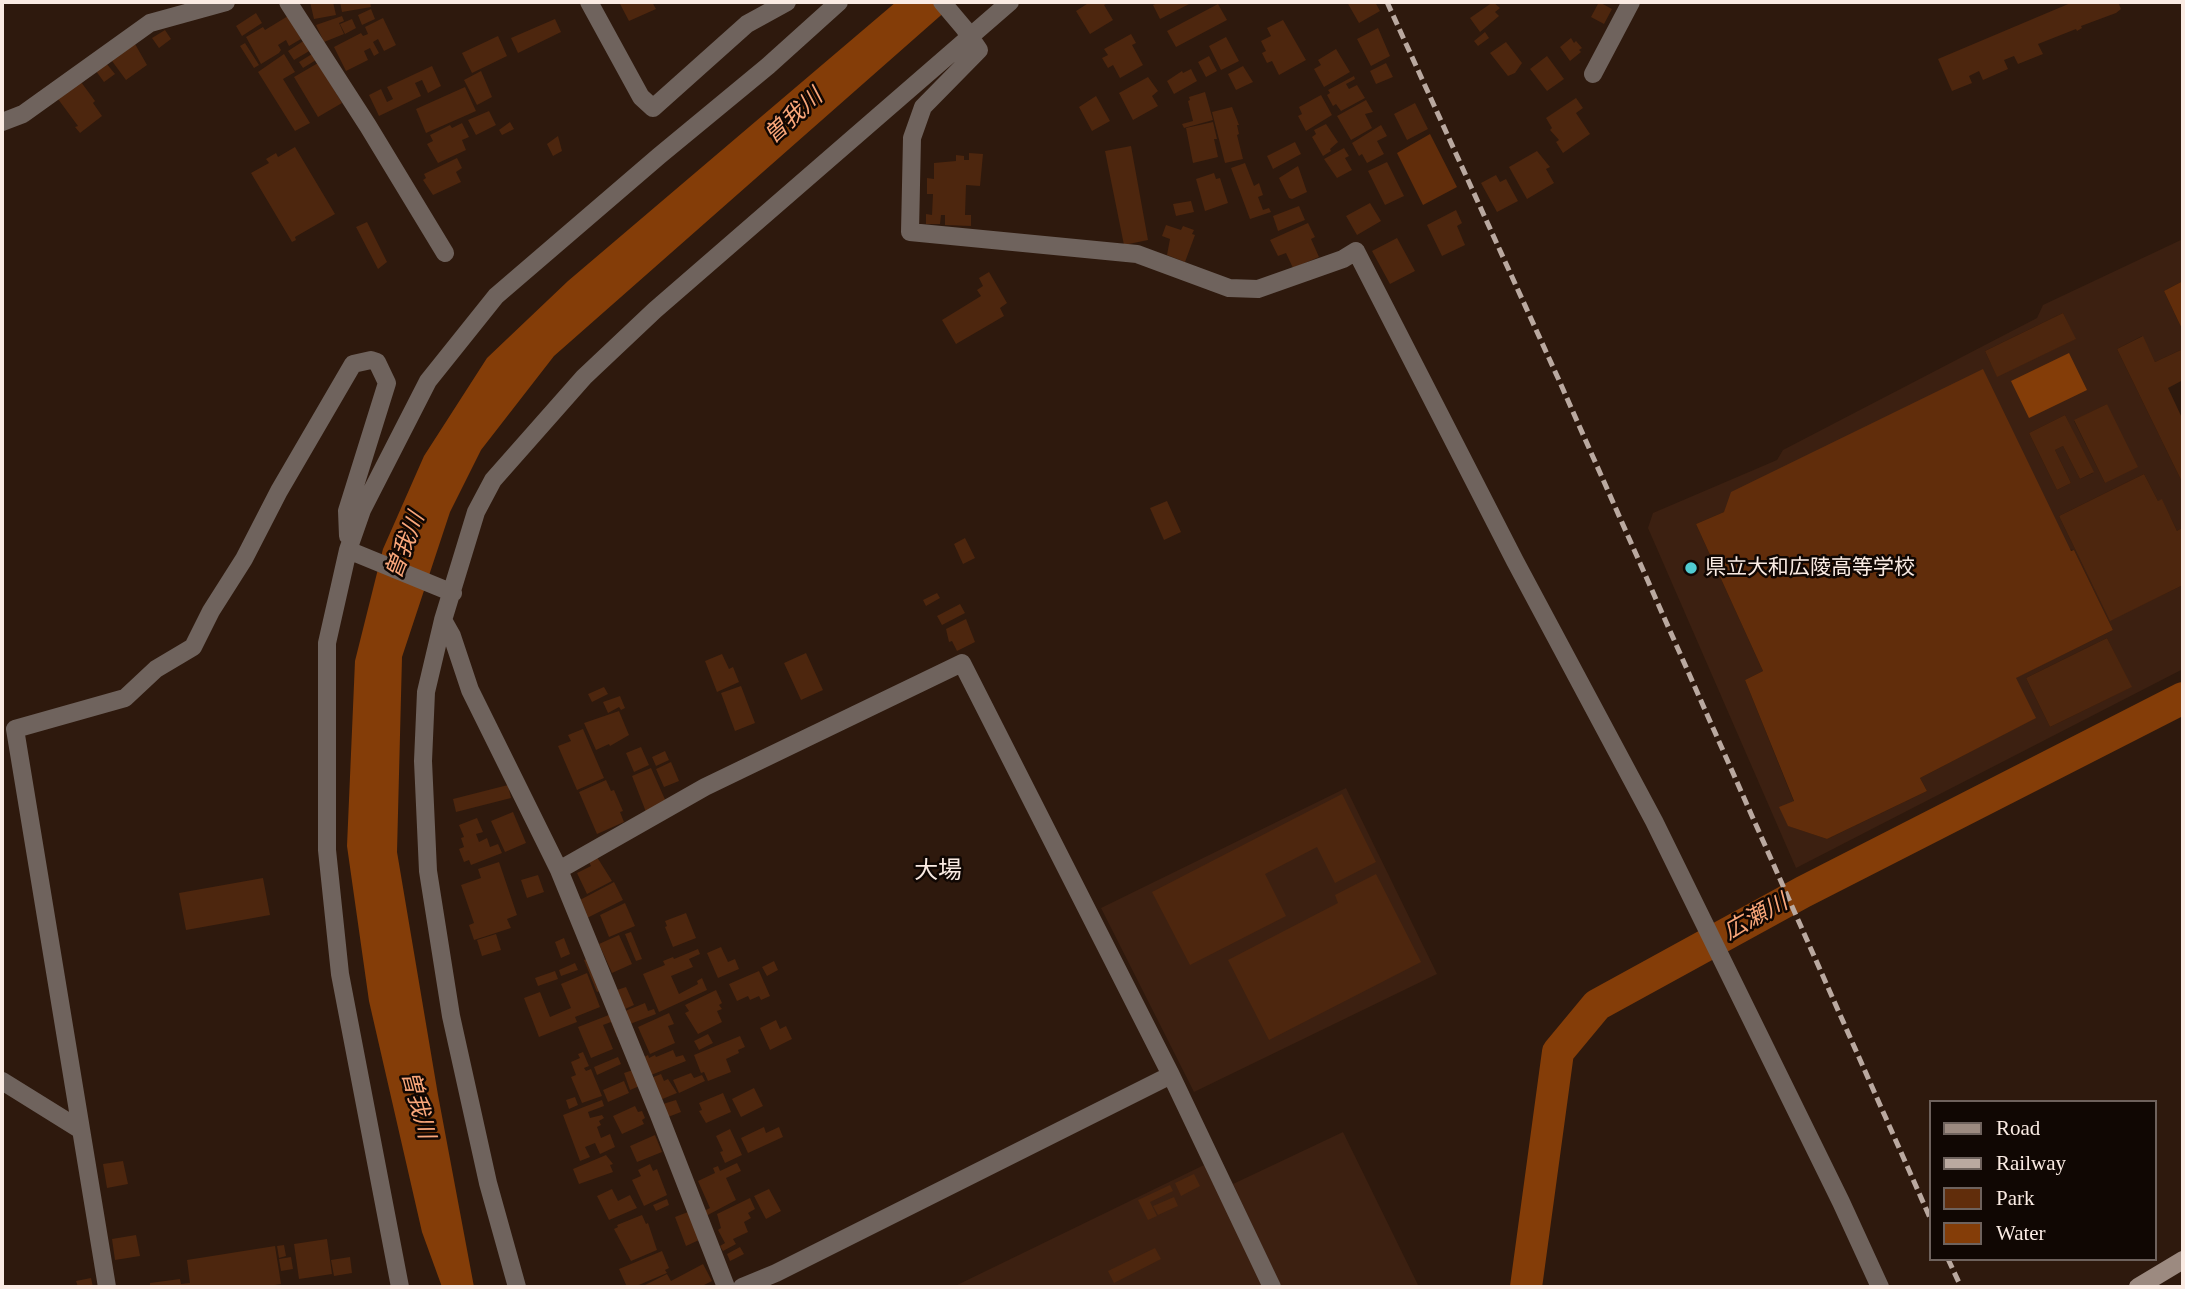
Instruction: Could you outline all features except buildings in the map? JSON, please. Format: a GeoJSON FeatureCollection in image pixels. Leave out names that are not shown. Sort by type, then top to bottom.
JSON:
{"type":"FeatureCollection","features":[{"type":"Feature","properties":{"kind":"main road"},"geometry":{"type":"LineString","coordinates":[[2138,1287],[2183,1260]]}},
{"type":"Feature","properties":{"kind":"street"},"geometry":{"type":"LineString","coordinates":[[2,122],[23,114],[150,23],[226,2]]}},
{"type":"Feature","properties":{"kind":"street"},"geometry":{"type":"LineString","coordinates":[[288,2],[445,253]]}},
{"type":"Feature","properties":{"kind":"street"},"geometry":{"type":"LineString","coordinates":[[589,2],[641,97],[653,107],[747,24],[787,2]]}},
{"type":"Feature","properties":{"kind":"street"},"geometry":{"type":"LineString","coordinates":[[400,1287],[340,974],[327,850],[327,643],[355,553],[362,510],[428,381],[496,296],[768,66],[839,2]]}},
{"type":"Feature","properties":{"kind":"street"},"geometry":{"type":"LineString","coordinates":[[942,2],[968,32],[979,50],[923,107],[912,138],[911,232],[1137,254],[1229,288],[1258,289],[1343,259],[1356,251],[1515,561],[1654,821],[1880,1287]]}},
{"type":"Feature","properties":{"kind":"street"},"geometry":{"type":"LineString","coordinates":[[517,1287],[488,1183],[451,1016],[428,871],[423,761],[426,692],[448,590],[476,512],[493,480],[584,377],[655,310],[968,32],[1010,2]]}},
{"type":"Feature","properties":{"kind":"street"},"geometry":{"type":"LineString","coordinates":[[1593,74],[1631,2]]}},
{"type":"Feature","properties":{"kind":"street"},"geometry":{"type":"LineString","coordinates":[[107,1287],[15,729],[125,698],[156,669],[193,647],[353,364],[371,360],[377,362],[387,383],[347,511],[355,553]]}},
{"type":"Feature","properties":{"kind":"street"},"geometry":{"type":"LineString","coordinates":[[355,553],[448,590]]}},
{"type":"Feature","properties":{"kind":"street"},"geometry":{"type":"LineString","coordinates":[[443,621],[452,636],[470,690],[559,870],[660,1115],[726,1287]]}},
{"type":"Feature","properties":{"kind":"street"},"geometry":{"type":"LineString","coordinates":[[559,870],[705,786],[962,663],[1171,1075],[1272,1287]]}},
{"type":"Feature","properties":{"kind":"street"},"geometry":{"type":"LineString","coordinates":[[742,1287],[776,1273],[1171,1075]]}},
{"type":"Feature","properties":{"kind":"street"},"geometry":{"type":"LineString","coordinates":[[2,1082],[80,1130]]}},
{"type":"Feature","properties":{"kind":"shaded area"},"geometry":{"type":"Polygon","coordinates":[[[2183,239],[2183,281],[2164,291],[2183,331],[2183,349],[2155,362],[2142,336],[2117,349],[2183,484],[2183,527],[2177,531],[2162,500],[2158,501],[2144,474],[2059,516],[2110,620],[2183,585],[2183,669],[1796,868],[1648,528],[1653,513],[1777,460],[1783,450],[2037,318],[2043,305],[2183,239]],[[2063,313],[1985,351],[1997,376],[2075,339],[2063,313]],[[2107,404],[2074,421],[2105,483],[2107,404]],[[2065,415],[2029,433],[2057,490],[2071,483],[2055,450],[2063,446],[2080,479],[2093,473],[2065,415]],[[1724,512],[1696,524],[1763,671],[1745,680],[1794,802],[1780,808],[1789,826],[1827,839],[1927,791],[1920,778],[2035,718],[2015,678],[2113,630],[2074,550],[1724,512]],[[2107,638],[2026,678],[2050,727],[2131,687],[2107,638]]]}},
{"type":"Feature","properties":{"kind":"shaded area"},"geometry":{"type":"Polygon","coordinates":[[[1346,788],[1437,974],[1194,1092],[1101,908],[1346,788]]]}},
{"type":"Feature","properties":{"kind":"shaded area"},"geometry":{"type":"Polygon","coordinates":[[[1343,1132],[1419,1287],[1281,1287],[1233,1184],[1343,1132]]]}},
{"type":"Feature","properties":{"kind":"shaded area"},"geometry":{"type":"Polygon","coordinates":[[[1204,1165],[1264,1287],[953,1287],[1204,1165]]]}},
{"type":"Feature","properties":{"kind":"green space"},"geometry":{"type":"Polygon","coordinates":[[[1430,134],[1457,187],[1423,205],[1397,153],[1430,134]]]}},
{"type":"Feature","properties":{"kind":"green space"},"geometry":{"type":"Polygon","coordinates":[[[2183,281],[2183,331],[2164,291],[2183,281]]]}},
{"type":"Feature","properties":{"kind":"green space"},"geometry":{"type":"Polygon","coordinates":[[[1983,369],[2071,551],[2074,550],[2113,630],[2016,678],[2036,718],[1920,778],[1927,791],[1827,839],[1788,826],[1779,807],[1794,801],[1745,680],[1763,671],[1696,524],[1724,512],[1731,492],[1983,369]]]}},
{"type":"Feature","properties":{"kind":"water","name":"曽我川"},"geometry":{"type":"Polygon","coordinates":[[[896,2],[956,2],[554,356],[481,450],[450,512],[402,657],[397,852],[474,1287],[442,1287],[422,1232],[369,1001],[347,846],[355,661],[383,549],[424,456],[487,358],[568,281],[896,2]]]}},
{"type":"Feature","properties":{"kind":"water"},"geometry":{"type":"Polygon","coordinates":[[[2069,353],[2087,390],[2029,418],[2011,381],[2069,353]]]}},
{"type":"Feature","properties":{"kind":"waterway","name":"広瀬川"},"geometry":{"type":"LineString","coordinates":[[1526,1287],[1558,1052],[1597,1005],[1803,892],[2183,698]]}},
{"type":"Feature","properties":{"kind":"railway"},"geometry":{"type":"LineString","coordinates":[[1387,2],[1558,378],[1930,1218]]}},
{"type":"Feature","properties":{"kind":"railway"},"geometry":{"type":"LineString","coordinates":[[1949,1261],[1961,1287]]}},
{"type":"Feature","properties":{"kind":"place","name":"県立大和広陵高等学校"},"geometry":{"type":"Point","coordinates":[1691,568]}},
{"type":"Feature","properties":{"kind":"district","name":"大場"},"geometry":{"type":"Point","coordinates":[938,872]}}]}
